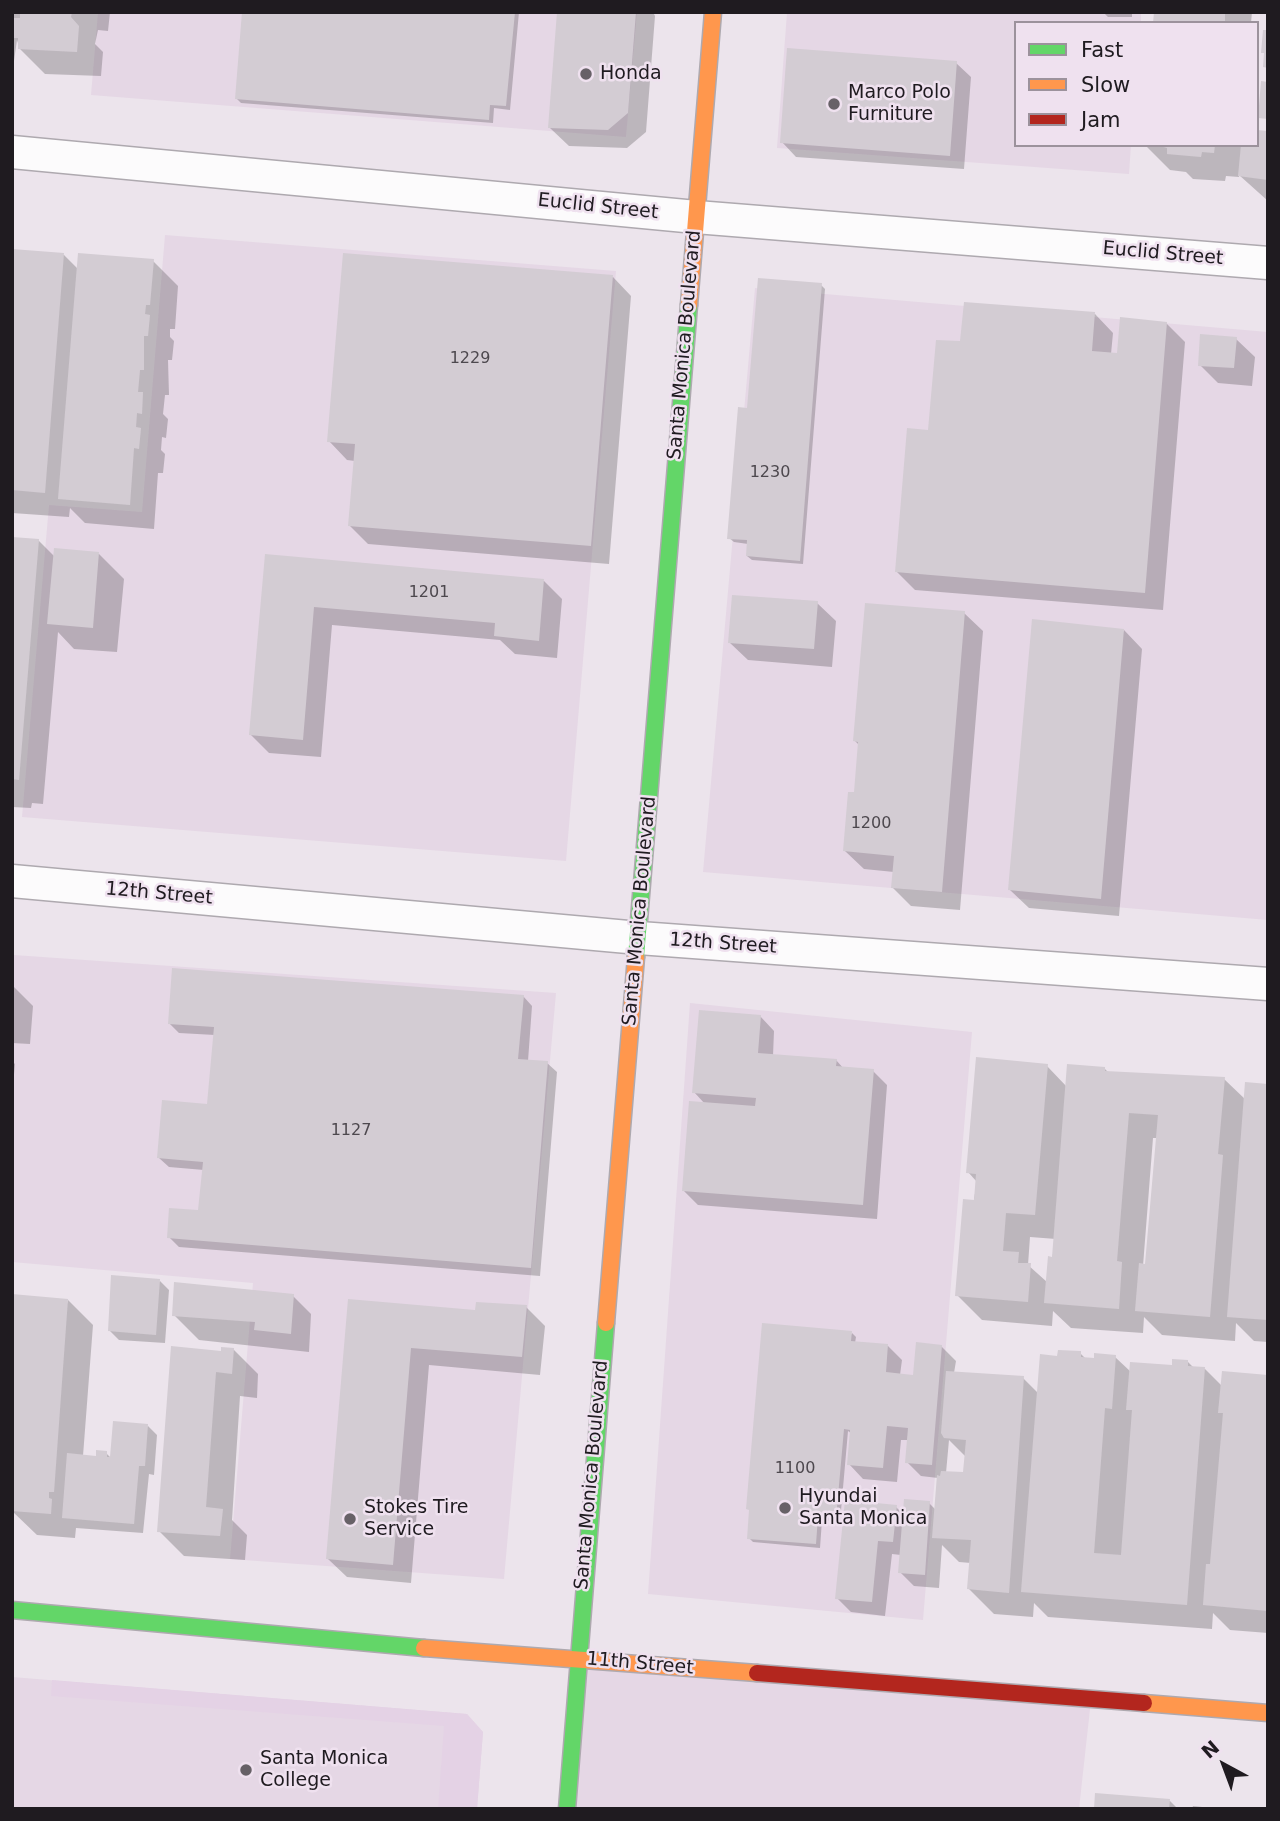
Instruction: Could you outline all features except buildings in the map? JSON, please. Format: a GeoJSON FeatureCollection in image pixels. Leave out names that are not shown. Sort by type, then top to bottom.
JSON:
{"type":"FeatureCollection","features":[{"type":"Feature","properties":{"kind":"main road","name":"Santa Monica Boulevard"},"geometry":{"type":"LineString","coordinates":[[567,1809],[577,1658],[639,938],[665,574],[713,12]]}},
{"type":"Feature","properties":{"kind":"main road","name":"11th Street"},"geometry":{"type":"LineString","coordinates":[[12,1610],[415,1647],[1268,1713]]}},
{"type":"Feature","properties":{"kind":"street","name":"Euclid Street"},"geometry":{"type":"LineString","coordinates":[[12,152],[696,216],[1268,263]]}},
{"type":"Feature","properties":{"kind":"street","name":"12th Street"},"geometry":{"type":"LineString","coordinates":[[12,881],[639,938],[1268,984]]}},
{"type":"Feature","properties":{"kind":"shaded area"},"geometry":{"type":"Polygon","coordinates":[[[98,12],[637,12],[626,137],[91,95],[98,12]]]}},
{"type":"Feature","properties":{"kind":"shaded area"},"geometry":{"type":"Polygon","coordinates":[[[787,12],[1141,12],[1141,21],[1014,21],[1014,147],[1131,147],[1129,174],[777,148],[787,12]]]}},
{"type":"Feature","properties":{"kind":"shaded area"},"geometry":{"type":"Polygon","coordinates":[[[165,235],[616,271],[566,861],[22,817],[49,505],[142,512],[165,235]]]}},
{"type":"Feature","properties":{"kind":"shaded area"},"geometry":{"type":"Polygon","coordinates":[[[755,288],[1268,332],[1268,920],[703,872],[755,288]]]}},
{"type":"Feature","properties":{"kind":"shaded area"},"geometry":{"type":"Polygon","coordinates":[[[14,955],[556,993],[504,1579],[230,1559],[253,1283],[12,1262],[14,955]]]}},
{"type":"Feature","properties":{"kind":"shaded area"},"geometry":{"type":"Polygon","coordinates":[[[690,1003],[972,1032],[923,1620],[648,1594],[690,1003]]]}},
{"type":"Feature","properties":{"kind":"shaded area"},"geometry":{"type":"Polygon","coordinates":[[[577,1658],[1091,1700],[1079,1809],[567,1809],[577,1658]]]}},
{"type":"Feature","properties":{"kind":"shaded area","name":"Santa Monica College"},"geometry":{"type":"Polygon","coordinates":[[[12,1677],[467,1714],[483,1732],[477,1809],[12,1809],[12,1677]]]}},
{"type":"Feature","properties":{"kind":"shaded area"},"geometry":{"type":"Polygon","coordinates":[[[52,1680],[467,1714],[483,1732],[477,1809],[438,1809],[444,1726],[51,1696],[52,1680]]]}},
{"type":"Feature","properties":{"kind":"traffic: fast"},"geometry":{"type":"LineString","coordinates":[[636,957],[689,305]]}},
{"type":"Feature","properties":{"kind":"traffic: fast"},"geometry":{"type":"LineString","coordinates":[[567,1809],[606,1323]]}},
{"type":"Feature","properties":{"kind":"traffic: fast"},"geometry":{"type":"LineString","coordinates":[[12,1610],[424,1648]]}},
{"type":"Feature","properties":{"kind":"traffic: slow"},"geometry":{"type":"LineString","coordinates":[[689,305],[713,12]]}},
{"type":"Feature","properties":{"kind":"traffic: slow"},"geometry":{"type":"LineString","coordinates":[[606,1323],[636,957]]}},
{"type":"Feature","properties":{"kind":"traffic: slow"},"geometry":{"type":"LineString","coordinates":[[424,1648],[757,1673]]}},
{"type":"Feature","properties":{"kind":"traffic: slow"},"geometry":{"type":"LineString","coordinates":[[1144,1703],[1268,1713]]}},
{"type":"Feature","properties":{"kind":"traffic: jam"},"geometry":{"type":"LineString","coordinates":[[757,1673],[1144,1703]]}},
{"type":"Feature","properties":{"kind":"place","name":"Honda"},"geometry":{"type":"Point","coordinates":[586,74]}},
{"type":"Feature","properties":{"kind":"place","name":"Marco Polo Furniture"},"geometry":{"type":"Point","coordinates":[834,104]}},
{"type":"Feature","properties":{"kind":"place","name":"Hyundai Santa Monica"},"geometry":{"type":"Point","coordinates":[785,1508]}},
{"type":"Feature","properties":{"kind":"place","name":"Stokes Tire Service"},"geometry":{"type":"Point","coordinates":[350,1519]}},
{"type":"Feature","properties":{"kind":"place","name":"Santa Monica College"},"geometry":{"type":"Point","coordinates":[246,1770]}}]}
